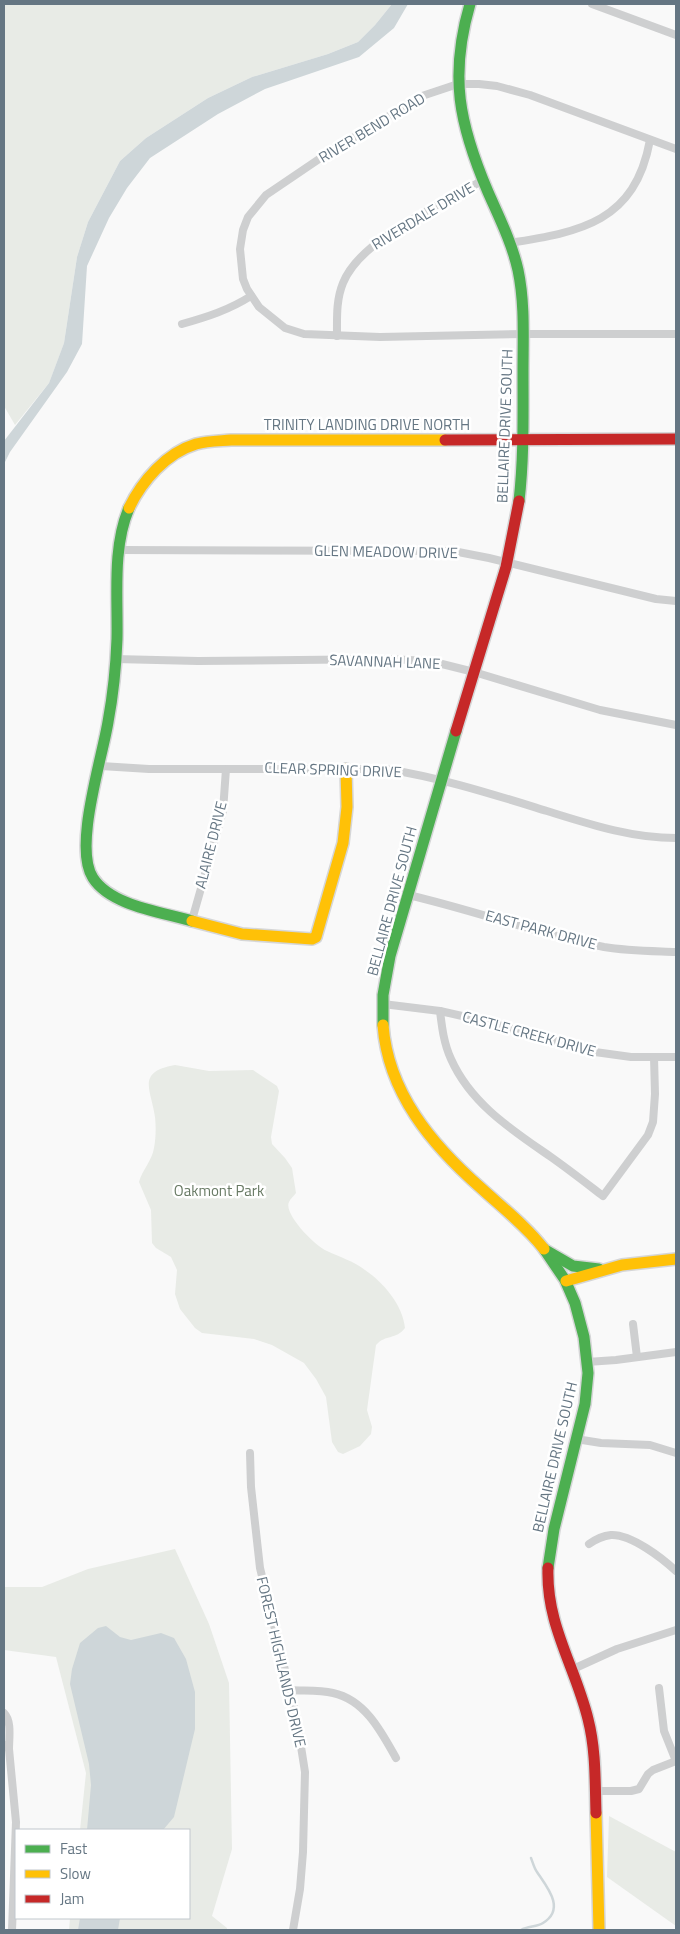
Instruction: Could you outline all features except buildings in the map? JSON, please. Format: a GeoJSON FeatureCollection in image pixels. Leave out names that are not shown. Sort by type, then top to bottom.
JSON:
{"type":"FeatureCollection","features":[{"type":"Feature","properties":{"kind":"street","name":"BELLAIRE DRIVE SOUTH"},"geometry":{"type":"LineString","coordinates":[[470,4],[460,39],[458,84],[462,121],[483,180],[501,218],[518,273],[522,300],[523,439],[519,505],[517,522],[507,562],[386,972],[383,1028],[387,1053],[394,1076],[407,1106],[427,1134],[482,1189],[501,1204],[541,1247],[566,1281],[578,1313],[587,1362],[588,1387],[584,1411],[551,1539],[548,1585],[553,1619],[587,1716],[594,1744],[599,1930]]}},
{"type":"Feature","properties":{"kind":"street"},"geometry":{"type":"LineString","coordinates":[[592,4],[676,36]]}},
{"type":"Feature","properties":{"kind":"street","name":"RIVER BEND ROAD"},"geometry":{"type":"LineString","coordinates":[[251,296],[241,267],[242,240],[248,217],[266,195],[326,155],[422,96],[435,90],[458,84],[497,86],[530,95],[676,149]]}},
{"type":"Feature","properties":{"kind":"street"},"geometry":{"type":"LineString","coordinates":[[509,243],[566,234],[589,225],[610,213],[635,185],[648,154],[650,140]]}},
{"type":"Feature","properties":{"kind":"street","name":"RIVERDALE DRIVE"},"geometry":{"type":"LineString","coordinates":[[337,336],[338,304],[343,282],[351,268],[368,250],[397,229],[483,180]]}},
{"type":"Feature","properties":{"kind":"street"},"geometry":{"type":"LineString","coordinates":[[182,324],[234,307],[251,296],[259,308],[285,328],[304,334],[380,337],[523,334],[676,334]]}},
{"type":"Feature","properties":{"kind":"street","name":"TRINITY LANDING DRIVE NORTH"},"geometry":{"type":"LineString","coordinates":[[192,920],[126,903],[106,893],[91,876],[87,865],[85,840],[101,766],[115,659],[120,550],[124,522],[128,509],[140,488],[160,465],[190,446],[202,442],[231,440],[468,441],[676,439]]}},
{"type":"Feature","properties":{"kind":"street","name":"GLEN MEADOW DRIVE"},"geometry":{"type":"LineString","coordinates":[[120,550],[453,551],[507,562],[620,591],[656,599],[676,601]]}},
{"type":"Feature","properties":{"kind":"street","name":"SAVANNAH LANE"},"geometry":{"type":"LineString","coordinates":[[115,659],[388,659],[430,661],[474,672],[600,710],[676,725]]}},
{"type":"Feature","properties":{"kind":"street","name":"CLEAR SPRING DRIVE"},"geometry":{"type":"LineString","coordinates":[[101,766],[148,770],[385,769],[417,774],[596,826],[640,836],[676,838]]}},
{"type":"Feature","properties":{"kind":"street","name":"ALAIRE DRIVE"},"geometry":{"type":"LineString","coordinates":[[192,920],[223,812],[226,769]]}},
{"type":"Feature","properties":{"kind":"street"},"geometry":{"type":"LineString","coordinates":[[192,920],[242,934],[309,940],[316,937],[332,885],[345,829],[347,812],[346,769]]}},
{"type":"Feature","properties":{"kind":"street","name":"EAST PARK DRIVE"},"geometry":{"type":"LineString","coordinates":[[408,895],[449,904],[564,938],[606,947],[638,951],[676,952]]}},
{"type":"Feature","properties":{"kind":"street","name":"CASTLE CREEK DRIVE"},"geometry":{"type":"LineString","coordinates":[[383,1004],[440,1011],[484,1021],[595,1052],[613,1055],[676,1057]]}},
{"type":"Feature","properties":{"kind":"street"},"geometry":{"type":"LineString","coordinates":[[440,1011],[444,1040],[451,1059],[466,1085],[479,1100],[509,1128],[603,1196],[648,1135],[653,1122],[655,1094],[654,1057]]}},
{"type":"Feature","properties":{"kind":"street"},"geometry":{"type":"LineString","coordinates":[[541,1247],[573,1266],[604,1269]]}},
{"type":"Feature","properties":{"kind":"street"},"geometry":{"type":"LineString","coordinates":[[566,1281],[622,1265],[676,1259]]}},
{"type":"Feature","properties":{"kind":"street"},"geometry":{"type":"LineString","coordinates":[[633,1324],[637,1357]]}},
{"type":"Feature","properties":{"kind":"street"},"geometry":{"type":"LineString","coordinates":[[587,1362],[676,1352]]}},
{"type":"Feature","properties":{"kind":"street"},"geometry":{"type":"LineString","coordinates":[[576,1439],[601,1443],[650,1445],[676,1452]]}},
{"type":"Feature","properties":{"kind":"street","name":"FOREST HIGHLANDS DRIVE"},"geometry":{"type":"LineString","coordinates":[[250,1454],[251,1487],[260,1568],[296,1715],[305,1772],[303,1852],[300,1894],[294,1930]]}},
{"type":"Feature","properties":{"kind":"street"},"geometry":{"type":"LineString","coordinates":[[589,1544],[598,1538],[613,1535],[651,1550],[676,1572]]}},
{"type":"Feature","properties":{"kind":"street"},"geometry":{"type":"LineString","coordinates":[[570,1670],[617,1649],[676,1630]]}},
{"type":"Feature","properties":{"kind":"street"},"geometry":{"type":"LineString","coordinates":[[596,1791],[631,1791],[639,1789],[648,1774],[653,1770],[676,1761],[664,1731],[659,1688]]}},
{"type":"Feature","properties":{"kind":"street"},"geometry":{"type":"LineString","coordinates":[[290,1690],[333,1693],[356,1703],[378,1725],[396,1758]]}},
{"type":"Feature","properties":{"kind":"street"},"geometry":{"type":"LineString","coordinates":[[4,1713],[8,1722],[6,1747],[16,1829]]}},
{"type":"Feature","properties":{"kind":"street"},"geometry":{"type":"LineString","coordinates":[[12,1930],[15,1849]]}},
{"type":"Feature","properties":{"kind":"green space"},"geometry":{"type":"Polygon","coordinates":[[[4,4],[392,4],[358,42],[328,54],[252,77],[208,98],[146,138],[120,161],[88,222],[77,257],[64,343],[49,383],[15,425],[4,406],[4,4]]]}},
{"type":"Feature","properties":{"kind":"green space","name":"Oakmont Park"},"geometry":{"type":"Polygon","coordinates":[[[175,1065],[209,1071],[253,1070],[277,1086],[279,1091],[271,1137],[272,1144],[292,1168],[296,1193],[290,1200],[288,1207],[295,1222],[322,1248],[356,1264],[372,1275],[391,1295],[400,1311],[405,1328],[402,1332],[383,1339],[376,1345],[367,1410],[372,1427],[371,1434],[360,1446],[343,1454],[338,1452],[332,1442],[326,1397],[304,1363],[272,1345],[254,1339],[202,1333],[195,1328],[180,1309],[175,1294],[177,1270],[171,1257],[156,1248],[152,1243],[151,1210],[139,1182],[151,1157],[155,1140],[155,1117],[149,1090],[150,1077],[163,1068],[175,1065]]]}},
{"type":"Feature","properties":{"kind":"green space"},"geometry":{"type":"Polygon","coordinates":[[[175,1549],[209,1624],[229,1683],[232,1849],[212,1916],[227,1930],[69,1930],[70,1919],[190,1919],[190,1829],[80,1829],[86,1773],[56,1657],[4,1650],[4,1587],[42,1587],[88,1569],[175,1549]]]}},
{"type":"Feature","properties":{"kind":"green space"},"geometry":{"type":"Polygon","coordinates":[[[609,1816],[676,1852],[676,1926],[607,1877],[609,1816]]]}},
{"type":"Feature","properties":{"kind":"shaded area"},"geometry":{"type":"Polygon","coordinates":[[[392,4],[408,4],[394,28],[359,57],[265,89],[218,114],[150,158],[127,188],[109,218],[87,266],[82,344],[67,372],[10,452],[4,464],[4,441],[49,383],[64,343],[77,257],[88,222],[120,161],[146,138],[208,98],[252,77],[328,54],[358,42],[392,4]]]}},
{"type":"Feature","properties":{"kind":"shaded area"},"geometry":{"type":"Polygon","coordinates":[[[106,1626],[120,1637],[131,1640],[161,1633],[174,1638],[186,1659],[195,1692],[195,1729],[174,1817],[164,1829],[87,1829],[91,1785],[89,1764],[70,1684],[72,1669],[80,1643],[98,1628],[106,1626]]]}},
{"type":"Feature","properties":{"kind":"shaded area"},"geometry":{"type":"Polygon","coordinates":[[[80,1919],[120,1919],[118,1930],[78,1930],[80,1919]]]}},
{"type":"Feature","properties":{"kind":"waterway"},"geometry":{"type":"LineString","coordinates":[[521,1930],[543,1923],[550,1917],[554,1905],[549,1891],[535,1869],[531,1858]]}},
{"type":"Feature","properties":{"kind":"traffic: fast"},"geometry":{"type":"LineString","coordinates":[[470,4],[460,54],[460,100],[470,144],[512,250],[518,270],[522,295],[523,436],[519,501]]}},
{"type":"Feature","properties":{"kind":"traffic: fast"},"geometry":{"type":"LineString","coordinates":[[129,508],[120,539],[118,556],[117,639],[111,702],[87,825],[86,846],[88,864],[93,878],[101,888],[124,902],[192,921]]}},
{"type":"Feature","properties":{"kind":"traffic: fast"},"geometry":{"type":"LineString","coordinates":[[383,1025],[383,995],[390,956],[456,731]]}},
{"type":"Feature","properties":{"kind":"traffic: fast"},"geometry":{"type":"LineString","coordinates":[[544,1249],[565,1280],[575,1303],[584,1337],[588,1373],[585,1404],[554,1529],[548,1568]]}},
{"type":"Feature","properties":{"kind":"traffic: fast"},"geometry":{"type":"LineString","coordinates":[[547,1251],[573,1266],[599,1269]]}},
{"type":"Feature","properties":{"kind":"traffic: slow"},"geometry":{"type":"LineString","coordinates":[[129,508],[134,498],[156,469],[185,448],[200,443],[231,440],[445,440]]}},
{"type":"Feature","properties":{"kind":"traffic: slow"},"geometry":{"type":"LineString","coordinates":[[192,921],[242,934],[312,939],[316,937],[343,843],[347,807],[346,769]]}},
{"type":"Feature","properties":{"kind":"traffic: slow"},"geometry":{"type":"LineString","coordinates":[[383,1025],[387,1050],[394,1073],[403,1095],[416,1116],[446,1154],[522,1225],[544,1249]]}},
{"type":"Feature","properties":{"kind":"traffic: slow"},"geometry":{"type":"LineString","coordinates":[[566,1281],[622,1265],[676,1259]]}},
{"type":"Feature","properties":{"kind":"traffic: slow"},"geometry":{"type":"LineString","coordinates":[[596,1813],[599,1930]]}},
{"type":"Feature","properties":{"kind":"traffic: jam"},"geometry":{"type":"LineString","coordinates":[[445,440],[676,439]]}},
{"type":"Feature","properties":{"kind":"traffic: jam"},"geometry":{"type":"LineString","coordinates":[[456,731],[506,567],[519,501]]}},
{"type":"Feature","properties":{"kind":"traffic: jam"},"geometry":{"type":"LineString","coordinates":[[548,1568],[549,1589],[556,1627],[591,1731],[595,1766],[596,1813]]}}]}
